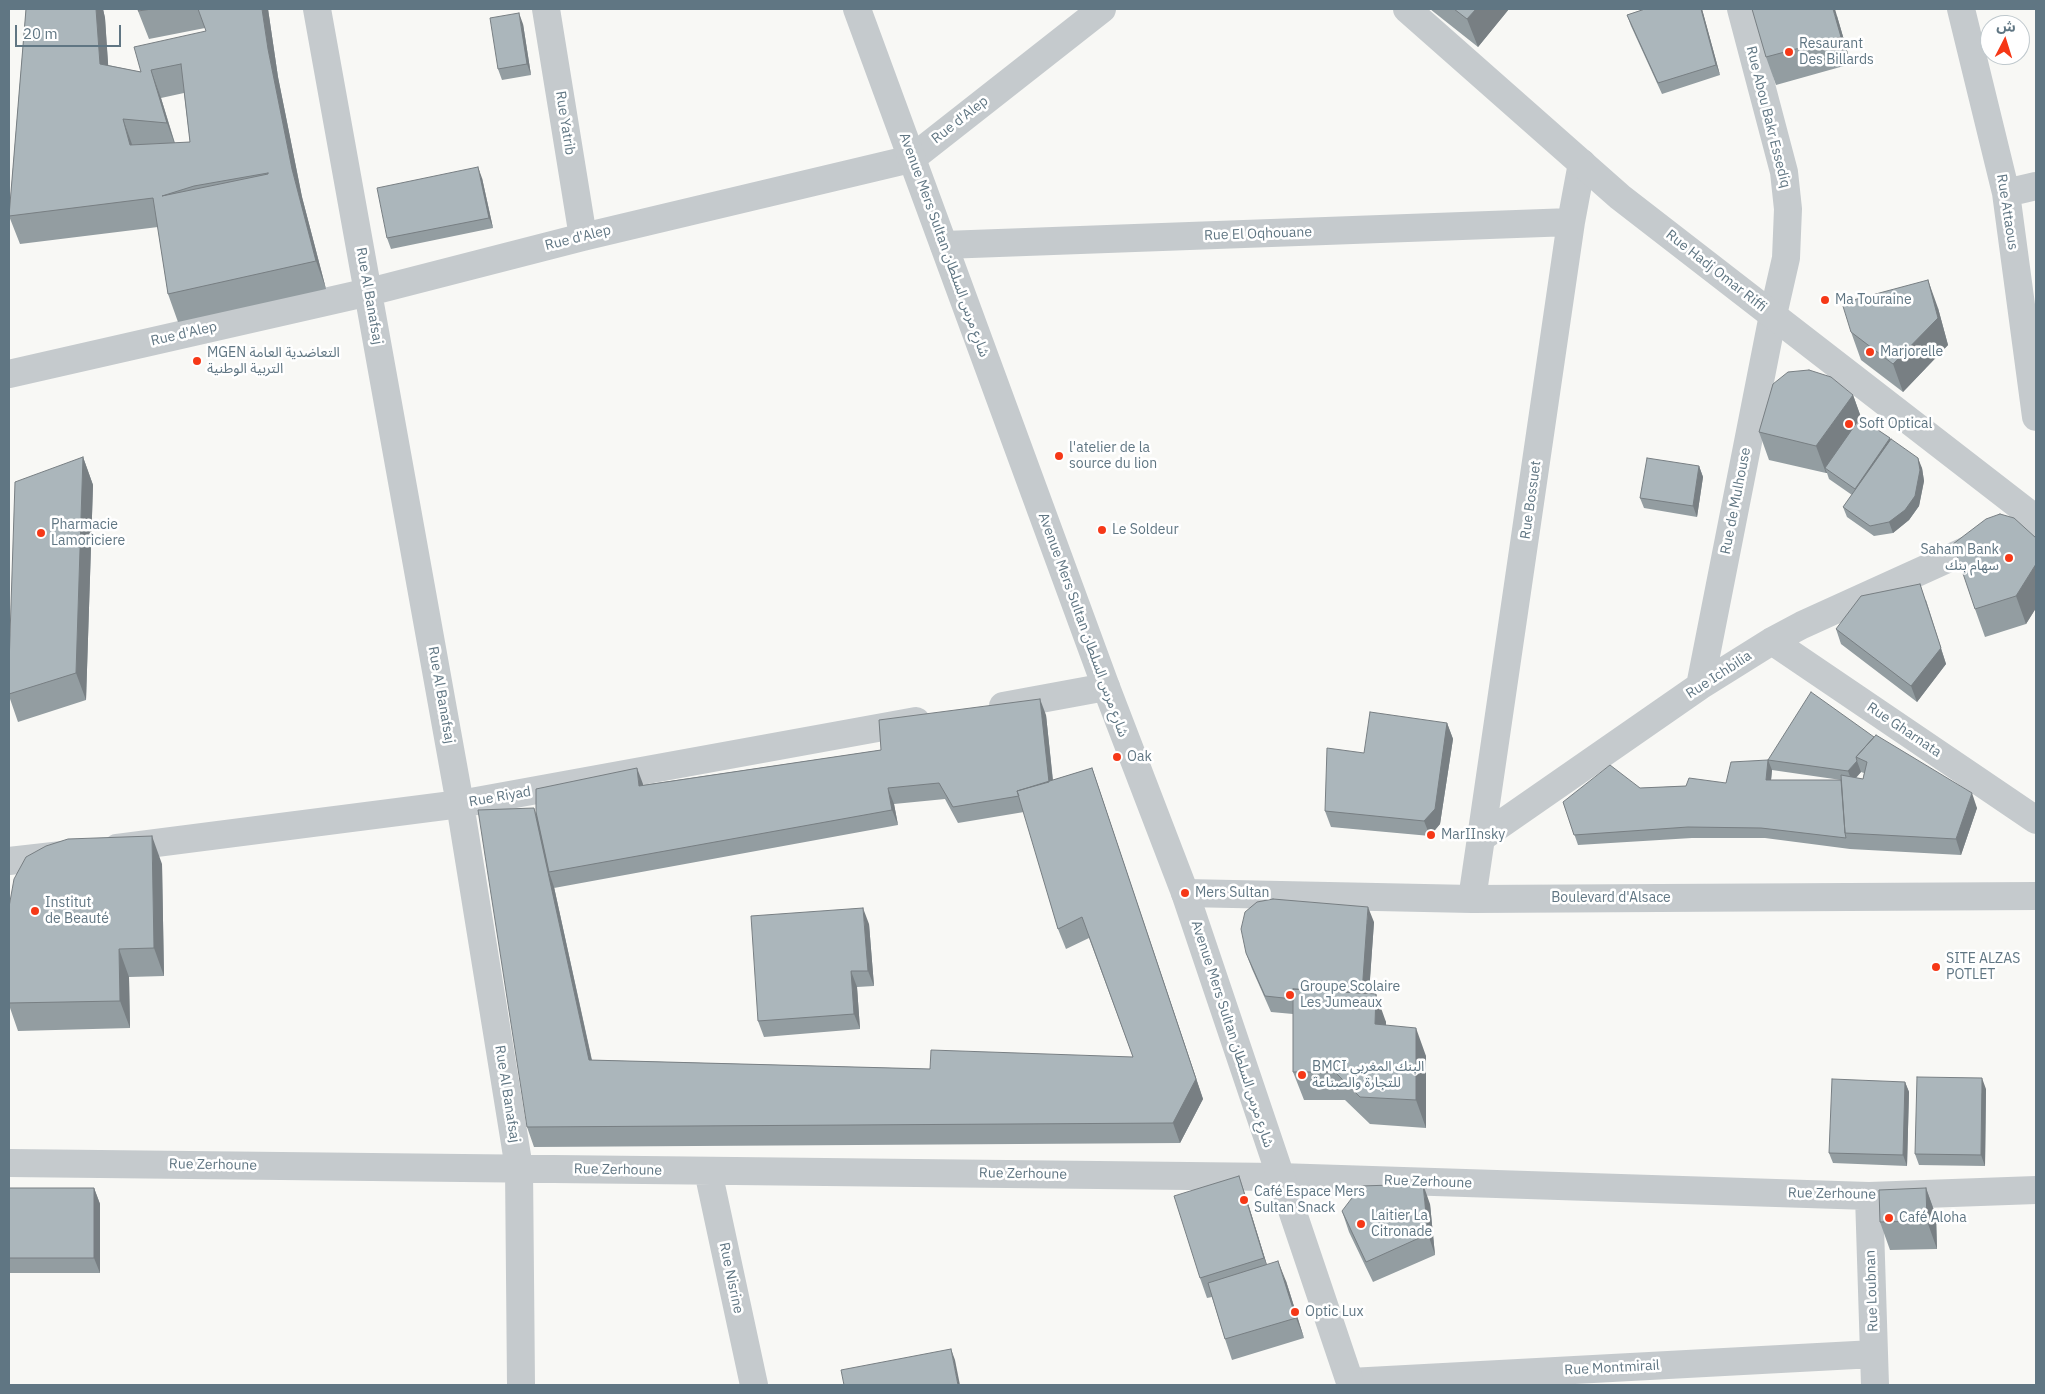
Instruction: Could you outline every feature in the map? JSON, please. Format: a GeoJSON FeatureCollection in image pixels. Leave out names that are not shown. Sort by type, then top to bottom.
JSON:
{"type":"FeatureCollection","features":[{"type":"Feature","properties":{"kind":"street","name":"Rue Al Banafsaj"},"geometry":{"type":"LineString","coordinates":[[317,9],[460,804],[518,1168],[521,1385]]}},
{"type":"Feature","properties":{"kind":"street","name":"Rue Yatrib"},"geometry":{"type":"LineString","coordinates":[[546,9],[583,237]]}},
{"type":"Feature","properties":{"kind":"street","name":"Avenue Mers Sultan شارع مرس السلطان"},"geometry":{"type":"LineString","coordinates":[[857,9],[1106,687],[1185,893],[1351,1383]]}},
{"type":"Feature","properties":{"kind":"street","name":"Rue d'Alep"},"geometry":{"type":"LineString","coordinates":[[9,374],[368,292],[583,237],[911,159],[1102,9]]}},
{"type":"Feature","properties":{"kind":"street","name":"Rue Hadj Omar Riffi"},"geometry":{"type":"LineString","coordinates":[[1407,9],[1620,197],[2036,519]]}},
{"type":"Feature","properties":{"kind":"street","name":"Rue Abou Bakr Essediq"},"geometry":{"type":"LineString","coordinates":[[1741,9],[1784,172],[1788,209],[1786,258],[1772,315]]}},
{"type":"Feature","properties":{"kind":"street","name":"Rue Attaous"},"geometry":{"type":"LineString","coordinates":[[1961,9],[2006,193],[2036,417]]}},
{"type":"Feature","properties":{"kind":"street","name":"Rue Bossuet"},"geometry":{"type":"LineString","coordinates":[[1481,838],[1571,222],[1582,163]]}},
{"type":"Feature","properties":{"kind":"street"},"geometry":{"type":"LineString","coordinates":[[2006,193],[2036,186]]}},
{"type":"Feature","properties":{"kind":"street","name":"Rue El Oqhouane"},"geometry":{"type":"LineString","coordinates":[[944,245],[1571,222]]}},
{"type":"Feature","properties":{"kind":"street","name":"Rue de Mulhouse"},"geometry":{"type":"LineString","coordinates":[[1700,686],[1772,315]]}},
{"type":"Feature","properties":{"kind":"street","name":"Rue Ichbilia"},"geometry":{"type":"LineString","coordinates":[[1481,838],[1700,686],[1772,641],[1802,625],[1965,551],[1987,543],[2036,533]]}},
{"type":"Feature","properties":{"kind":"street","name":"Rue Gharnata"},"geometry":{"type":"LineString","coordinates":[[1772,641],[2036,820]]}},
{"type":"Feature","properties":{"kind":"street"},"geometry":{"type":"LineString","coordinates":[[978,710],[1106,687]]}},
{"type":"Feature","properties":{"kind":"street","name":"Rue Riyad"},"geometry":{"type":"LineString","coordinates":[[9,861],[460,804],[939,717]]}},
{"type":"Feature","properties":{"kind":"street"},"geometry":{"type":"LineString","coordinates":[[1472,899],[1481,838]]}},
{"type":"Feature","properties":{"kind":"street","name":"Boulevard d'Alsace"},"geometry":{"type":"LineString","coordinates":[[1185,893],[1472,899],[2036,896]]}},
{"type":"Feature","properties":{"kind":"street","name":"Rue Zerhoune"},"geometry":{"type":"LineString","coordinates":[[9,1163],[1280,1177],[1870,1196],[2036,1190]]}},
{"type":"Feature","properties":{"kind":"street","name":"Rue Nisrine"},"geometry":{"type":"LineString","coordinates":[[708,1171],[754,1385]]}},
{"type":"Feature","properties":{"kind":"street","name":"Rue Loubnan"},"geometry":{"type":"LineString","coordinates":[[1870,1196],[1875,1385]]}},
{"type":"Feature","properties":{"kind":"street","name":"Rue Montmirail"},"geometry":{"type":"LineString","coordinates":[[1351,1383],[1874,1354]]}},
{"type":"Feature","properties":{"kind":"building"},"geometry":{"type":"Polygon","coordinates":[[[26,9],[96,9],[100,64],[141,72],[134,47],[206,31],[198,9],[262,9],[292,169],[316,261],[168,294],[153,198],[9,216],[26,9]],[[181,64],[151,70],[167,123],[123,119],[130,145],[190,142],[181,64]],[[268,174],[194,186],[162,196],[268,174]]]}},
{"type":"Feature","properties":{"kind":"building"},"geometry":{"type":"Polygon","coordinates":[[[1454,9],[1476,9],[1467,19],[1454,9]]]}},
{"type":"Feature","properties":{"kind":"building"},"geometry":{"type":"Polygon","coordinates":[[[1645,9],[1701,9],[1716,65],[1658,83],[1627,15],[1645,9]]]}},
{"type":"Feature","properties":{"kind":"building"},"geometry":{"type":"Polygon","coordinates":[[[1752,9],[1833,9],[1841,37],[1766,57],[1752,9]]]}},
{"type":"Feature","properties":{"kind":"building"},"geometry":{"type":"Polygon","coordinates":[[[519,13],[527,64],[498,69],[490,18],[519,13]]]}},
{"type":"Feature","properties":{"kind":"building"},"geometry":{"type":"Polygon","coordinates":[[[478,167],[489,218],[387,238],[377,188],[478,167]]]}},
{"type":"Feature","properties":{"kind":"building"},"geometry":{"type":"Polygon","coordinates":[[[1928,280],[1938,318],[1893,364],[1851,332],[1842,303],[1928,280]]]}},
{"type":"Feature","properties":{"kind":"building"},"geometry":{"type":"Polygon","coordinates":[[[1809,370],[1831,377],[1853,395],[1816,446],[1759,432],[1773,384],[1788,372],[1809,370]]]}},
{"type":"Feature","properties":{"kind":"building"},"geometry":{"type":"Polygon","coordinates":[[[1860,418],[1890,438],[1855,489],[1825,468],[1860,418]]]}},
{"type":"Feature","properties":{"kind":"building"},"geometry":{"type":"Polygon","coordinates":[[[1891,439],[1918,458],[1920,470],[1915,496],[1905,510],[1889,522],[1870,526],[1843,507],[1891,439]]]}},
{"type":"Feature","properties":{"kind":"building"},"geometry":{"type":"Polygon","coordinates":[[[83,457],[76,673],[9,694],[15,482],[83,457]]]}},
{"type":"Feature","properties":{"kind":"building"},"geometry":{"type":"Polygon","coordinates":[[[1647,458],[1699,466],[1693,506],[1640,498],[1647,458]]]}},
{"type":"Feature","properties":{"kind":"building"},"geometry":{"type":"Polygon","coordinates":[[[2000,514],[2014,518],[2036,538],[2036,564],[2016,596],[1975,609],[1953,544],[1986,519],[2000,514]]]}},
{"type":"Feature","properties":{"kind":"building"},"geometry":{"type":"Polygon","coordinates":[[[1920,584],[1941,648],[1911,686],[1836,629],[1861,596],[1920,584]]]}},
{"type":"Feature","properties":{"kind":"building"},"geometry":{"type":"Polygon","coordinates":[[[1811,692],[1874,737],[1856,757],[1857,761],[1848,771],[1768,760],[1811,692]]]}},
{"type":"Feature","properties":{"kind":"building"},"geometry":{"type":"Polygon","coordinates":[[[1040,699],[1049,782],[1017,791],[1019,796],[953,807],[939,783],[888,788],[892,810],[549,872],[536,812],[536,789],[637,768],[639,786],[881,750],[879,720],[1040,699]]]}},
{"type":"Feature","properties":{"kind":"building"},"geometry":{"type":"Polygon","coordinates":[[[1370,712],[1447,723],[1435,809],[1424,821],[1325,811],[1327,748],[1364,753],[1370,712]]]}},
{"type":"Feature","properties":{"kind":"building"},"geometry":{"type":"Polygon","coordinates":[[[1876,735],[1972,793],[1956,839],[1845,833],[1841,775],[1863,779],[1867,762],[1856,757],[1876,735]]]}},
{"type":"Feature","properties":{"kind":"building"},"geometry":{"type":"Polygon","coordinates":[[[1768,760],[1766,780],[1841,780],[1846,838],[1761,828],[1688,827],[1574,835],[1563,802],[1610,765],[1640,788],[1686,786],[1689,778],[1726,783],[1731,762],[1768,760]]]}},
{"type":"Feature","properties":{"kind":"building"},"geometry":{"type":"Polygon","coordinates":[[[1092,768],[1196,1079],[1173,1123],[527,1127],[478,810],[534,808],[589,1060],[930,1069],[931,1050],[1133,1057],[1082,917],[1058,929],[1017,791],[1092,768]]]}},
{"type":"Feature","properties":{"kind":"building"},"geometry":{"type":"Polygon","coordinates":[[[152,836],[154,948],[119,949],[120,1001],[9,1003],[9,907],[14,879],[26,857],[46,846],[68,839],[152,836]]]}},
{"type":"Feature","properties":{"kind":"building"},"geometry":{"type":"Polygon","coordinates":[[[1273,899],[1368,907],[1362,993],[1293,989],[1293,999],[1265,996],[1246,953],[1241,929],[1245,912],[1257,902],[1273,899]]]}},
{"type":"Feature","properties":{"kind":"building"},"geometry":{"type":"Polygon","coordinates":[[[863,908],[868,971],[851,971],[854,1014],[758,1021],[751,916],[863,908]]]}},
{"type":"Feature","properties":{"kind":"building"},"geometry":{"type":"Polygon","coordinates":[[[1293,989],[1376,994],[1375,1024],[1416,1028],[1416,1100],[1360,1097],[1335,1072],[1293,1072],[1293,989]]]}},
{"type":"Feature","properties":{"kind":"building"},"geometry":{"type":"Polygon","coordinates":[[[1917,1077],[1982,1078],[1981,1155],[1915,1154],[1917,1077]]]}},
{"type":"Feature","properties":{"kind":"building"},"geometry":{"type":"Polygon","coordinates":[[[1832,1079],[1905,1082],[1903,1155],[1829,1153],[1832,1079]]]}},
{"type":"Feature","properties":{"kind":"building"},"geometry":{"type":"Polygon","coordinates":[[[1239,1176],[1264,1258],[1200,1278],[1174,1196],[1239,1176]]]}},
{"type":"Feature","properties":{"kind":"building"},"geometry":{"type":"Polygon","coordinates":[[[1423,1184],[1428,1234],[1366,1262],[1342,1211],[1361,1186],[1423,1184]]]}},
{"type":"Feature","properties":{"kind":"building"},"geometry":{"type":"Polygon","coordinates":[[[9,1188],[94,1188],[94,1258],[9,1258],[9,1188]]]}},
{"type":"Feature","properties":{"kind":"building"},"geometry":{"type":"Polygon","coordinates":[[[1926,1188],[1927,1221],[1880,1222],[1879,1190],[1926,1188]]]}},
{"type":"Feature","properties":{"kind":"building"},"geometry":{"type":"Polygon","coordinates":[[[1278,1261],[1296,1318],[1225,1339],[1208,1283],[1278,1261]]]}},
{"type":"Feature","properties":{"kind":"building"},"geometry":{"type":"Polygon","coordinates":[[[951,1349],[958,1385],[844,1385],[841,1370],[951,1349]]]}},
{"type":"Feature","properties":{"kind":"place","name":"Resaurant Des Billards"},"geometry":{"type":"Point","coordinates":[1789,52]}},
{"type":"Feature","properties":{"kind":"place","name":"Ma Touraine"},"geometry":{"type":"Point","coordinates":[1825,300]}},
{"type":"Feature","properties":{"kind":"place","name":"Marjorelle"},"geometry":{"type":"Point","coordinates":[1870,352]}},
{"type":"Feature","properties":{"kind":"place","name":"MGEN التعاضدية العامة التربية الوطنية"},"geometry":{"type":"Point","coordinates":[197,361]}},
{"type":"Feature","properties":{"kind":"place","name":"Soft Optical"},"geometry":{"type":"Point","coordinates":[1849,424]}},
{"type":"Feature","properties":{"kind":"place","name":"l'atelier de la source du lion"},"geometry":{"type":"Point","coordinates":[1059,456]}},
{"type":"Feature","properties":{"kind":"place","name":"Le Soldeur"},"geometry":{"type":"Point","coordinates":[1102,530]}},
{"type":"Feature","properties":{"kind":"place","name":"Pharmacie Lamoriciere"},"geometry":{"type":"Point","coordinates":[41,533]}},
{"type":"Feature","properties":{"kind":"place","name":"Saham Bank سهام بنك"},"geometry":{"type":"Point","coordinates":[2009,558]}},
{"type":"Feature","properties":{"kind":"place","name":"Oak"},"geometry":{"type":"Point","coordinates":[1117,757]}},
{"type":"Feature","properties":{"kind":"place","name":"MarIInsky"},"geometry":{"type":"Point","coordinates":[1431,835]}},
{"type":"Feature","properties":{"kind":"place","name":"Mers Sultan"},"geometry":{"type":"Point","coordinates":[1185,893]}},
{"type":"Feature","properties":{"kind":"place","name":"Institut de Beauté"},"geometry":{"type":"Point","coordinates":[35,911]}},
{"type":"Feature","properties":{"kind":"place","name":"SITE ALZAS POTLET"},"geometry":{"type":"Point","coordinates":[1936,967]}},
{"type":"Feature","properties":{"kind":"place","name":"Groupe Scolaire Les Jumeaux"},"geometry":{"type":"Point","coordinates":[1290,995]}},
{"type":"Feature","properties":{"kind":"place","name":"BMCI البنك المغربي للتجارة والصناعة"},"geometry":{"type":"Point","coordinates":[1302,1075]}},
{"type":"Feature","properties":{"kind":"place","name":"Café Espace Mers Sultan Snack"},"geometry":{"type":"Point","coordinates":[1244,1200]}},
{"type":"Feature","properties":{"kind":"place","name":"Café Aloha"},"geometry":{"type":"Point","coordinates":[1889,1218]}},
{"type":"Feature","properties":{"kind":"place","name":"Laitier La Citronade"},"geometry":{"type":"Point","coordinates":[1361,1224]}},
{"type":"Feature","properties":{"kind":"place","name":"Optic Lux"},"geometry":{"type":"Point","coordinates":[1295,1312]}}]}
